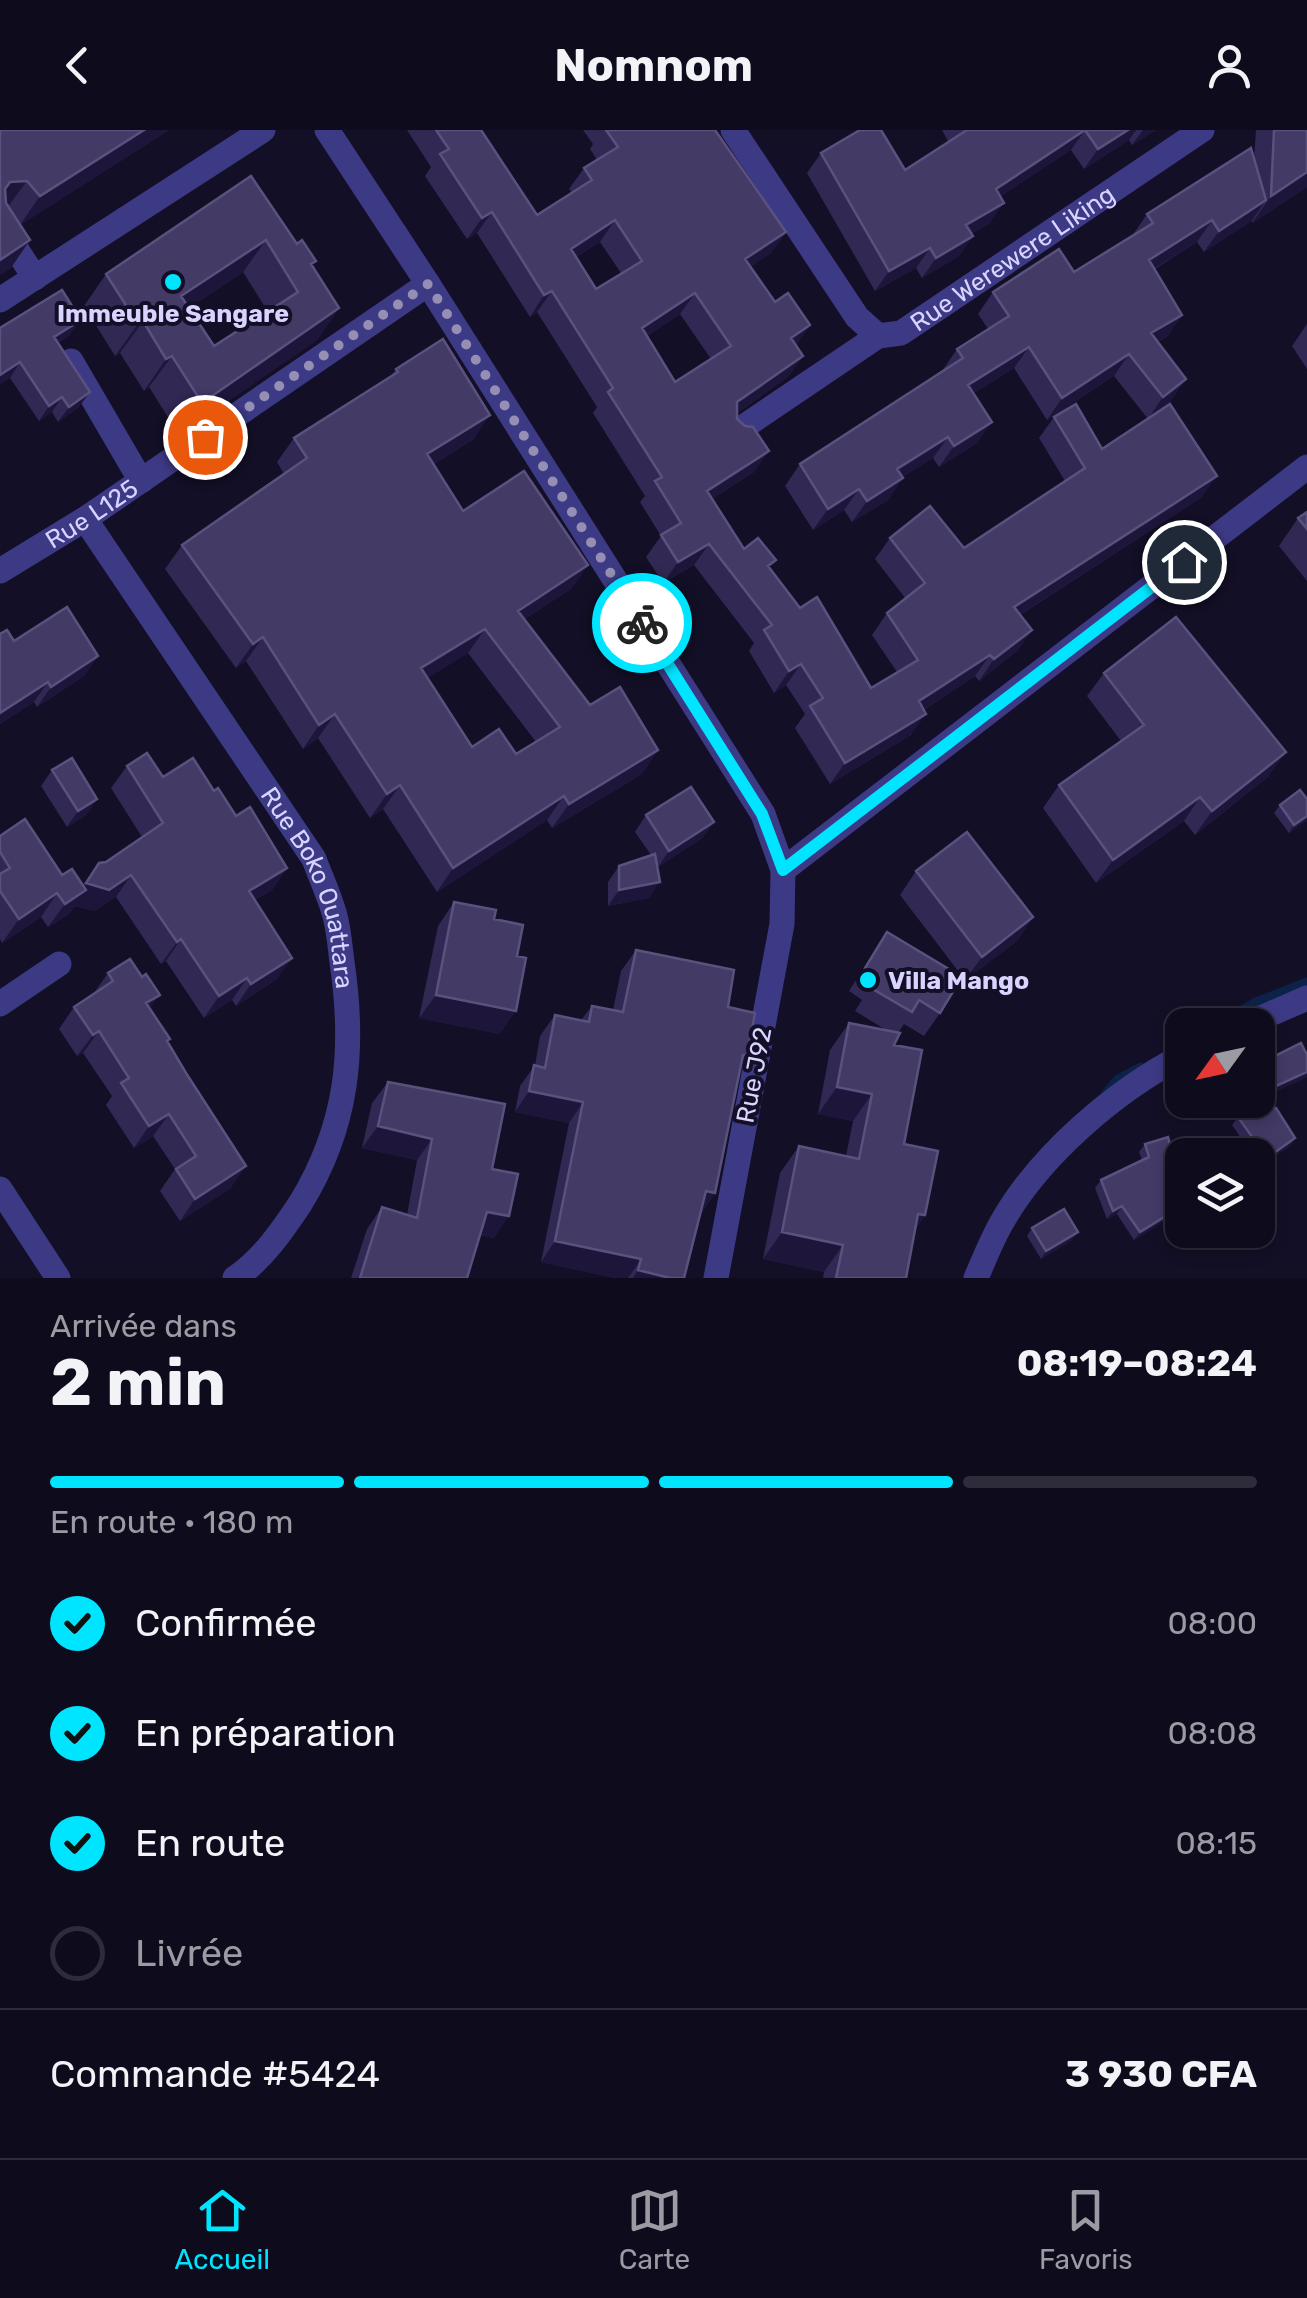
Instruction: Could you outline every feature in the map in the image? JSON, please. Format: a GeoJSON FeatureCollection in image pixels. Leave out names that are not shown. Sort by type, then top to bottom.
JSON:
{"type":"FeatureCollection","features":[{"type":"Feature","properties":{"kind":"street"},"geometry":{"type":"LineString","coordinates":[[0,300],[262,130]]}},
{"type":"Feature","properties":{"kind":"street"},"geometry":{"type":"LineString","coordinates":[[327,130],[762,814],[783,870],[1307,467]]}},
{"type":"Feature","properties":{"kind":"street","name":"Rue Werewere Liking"},"geometry":{"type":"LineString","coordinates":[[734,130],[857,318],[878,336],[902,333],[1202,130]]}},
{"type":"Feature","properties":{"kind":"street"},"geometry":{"type":"LineString","coordinates":[[0,224],[35,278]]}},
{"type":"Feature","properties":{"kind":"street","name":"Rue L125"},"geometry":{"type":"LineString","coordinates":[[0,571],[85,520],[428,284]]}},
{"type":"Feature","properties":{"kind":"street"},"geometry":{"type":"LineString","coordinates":[[736,432],[878,336]]}},
{"type":"Feature","properties":{"kind":"street"},"geometry":{"type":"LineString","coordinates":[[71,361],[141,481]]}},
{"type":"Feature","properties":{"kind":"street","name":"Rue Boko Ouattara"},"geometry":{"type":"LineString","coordinates":[[85,520],[314,859],[336,919],[348,997],[350,1060],[336,1123],[318,1175],[288,1223],[251,1267],[235,1278]]}},
{"type":"Feature","properties":{"kind":"street","name":"Rue J92"},"geometry":{"type":"LineString","coordinates":[[716,1278],[782,924],[783,870]]}},
{"type":"Feature","properties":{"kind":"street"},"geometry":{"type":"LineString","coordinates":[[0,1004],[59,964]]}},
{"type":"Feature","properties":{"kind":"street"},"geometry":{"type":"LineString","coordinates":[[1275,1012],[1307,998]]}},
{"type":"Feature","properties":{"kind":"street"},"geometry":{"type":"LineString","coordinates":[[976,1278],[1002,1220],[1070,1137],[1121,1095],[1165,1067]]}},
{"type":"Feature","properties":{"kind":"street"},"geometry":{"type":"LineString","coordinates":[[0,1189],[58,1278]]}},
{"type":"Feature","properties":{"kind":"building"},"geometry":{"type":"Polygon","coordinates":[[[0,130],[144,130],[40,196],[27,181],[10,182],[5,189],[6,203],[30,240],[0,260],[0,130]]]}},
{"type":"Feature","properties":{"kind":"building"},"geometry":{"type":"Polygon","coordinates":[[[436,130],[481,130],[537,215],[592,180],[584,168],[618,147],[606,130],[715,130],[786,232],[745,259],[775,302],[788,293],[810,325],[791,338],[803,356],[737,402],[737,419],[753,427],[769,451],[707,491],[744,549],[758,538],[776,560],[768,566],[800,608],[817,597],[871,688],[918,660],[887,613],[925,583],[890,538],[930,506],[964,548],[1085,468],[1054,417],[1076,404],[1102,449],[1170,404],[1217,476],[1014,607],[1032,630],[994,659],[990,655],[919,701],[926,714],[845,763],[810,706],[823,698],[801,664],[789,671],[764,630],[772,625],[709,544],[678,562],[661,535],[681,523],[655,481],[662,477],[608,392],[613,388],[552,291],[544,295],[492,212],[482,218],[440,154],[449,149],[436,130]],[[615,220],[571,249],[596,289],[642,261],[615,220]],[[695,293],[642,328],[675,382],[731,346],[695,293]]]}},
{"type":"Feature","properties":{"kind":"building"},"geometry":{"type":"Polygon","coordinates":[[[860,130],[881,130],[905,170],[967,130],[1085,130],[996,189],[1004,203],[966,225],[973,236],[936,258],[930,248],[889,271],[821,153],[860,130]]]}},
{"type":"Feature","properties":{"kind":"building"},"geometry":{"type":"Polygon","coordinates":[[[1085,130],[1128,130],[1098,149],[1085,130]]]}},
{"type":"Feature","properties":{"kind":"building"},"geometry":{"type":"Polygon","coordinates":[[[1274,130],[1307,130],[1307,172],[1271,196],[1274,130]]]}},
{"type":"Feature","properties":{"kind":"building"},"geometry":{"type":"Polygon","coordinates":[[[1251,148],[1266,200],[1219,231],[1212,220],[1149,260],[1182,315],[1151,333],[1186,379],[1163,397],[1129,354],[1062,398],[1029,347],[968,385],[992,422],[954,446],[948,437],[897,469],[903,478],[867,501],[859,489],[828,509],[800,464],[963,358],[957,349],[1009,316],[993,292],[1059,249],[1074,272],[1153,223],[1147,214],[1251,148]]]}},
{"type":"Feature","properties":{"kind":"building"},"geometry":{"type":"Polygon","coordinates":[[[251,176],[297,244],[302,240],[316,261],[311,264],[339,308],[202,403],[172,356],[166,359],[143,321],[138,324],[106,274],[251,176]],[[266,240],[181,296],[214,346],[298,292],[266,240]]]}},
{"type":"Feature","properties":{"kind":"building"},"geometry":{"type":"Polygon","coordinates":[[[62,290],[81,320],[54,337],[90,392],[69,407],[62,397],[49,406],[20,362],[0,375],[0,328],[62,290]]]}},
{"type":"Feature","properties":{"kind":"building"},"geometry":{"type":"Polygon","coordinates":[[[443,339],[490,415],[427,454],[463,511],[524,471],[588,565],[518,611],[590,705],[620,687],[658,750],[569,804],[564,796],[453,868],[400,785],[387,794],[335,714],[319,725],[263,637],[253,644],[182,545],[307,458],[294,438],[398,372],[396,369],[443,339]],[[485,629],[421,668],[472,747],[499,729],[516,754],[560,727],[485,629]]]}},
{"type":"Feature","properties":{"kind":"building"},"geometry":{"type":"Polygon","coordinates":[[[1307,512],[1307,529],[1298,518],[1307,512]]]}},
{"type":"Feature","properties":{"kind":"building"},"geometry":{"type":"Polygon","coordinates":[[[67,607],[98,656],[51,687],[48,682],[0,713],[0,634],[7,630],[14,641],[67,607]]]}},
{"type":"Feature","properties":{"kind":"building"},"geometry":{"type":"Polygon","coordinates":[[[1176,617],[1286,752],[1212,811],[1200,797],[1113,860],[1059,785],[1144,725],[1104,673],[1176,617]]]}},
{"type":"Feature","properties":{"kind":"building"},"geometry":{"type":"Polygon","coordinates":[[[147,753],[163,777],[193,758],[236,816],[250,807],[287,868],[249,891],[292,958],[251,984],[247,978],[219,996],[131,875],[109,890],[86,883],[99,863],[163,823],[127,766],[147,753]]]}},
{"type":"Feature","properties":{"kind":"building"},"geometry":{"type":"Polygon","coordinates":[[[72,758],[97,799],[78,811],[52,770],[72,758]]]}},
{"type":"Feature","properties":{"kind":"building"},"geometry":{"type":"Polygon","coordinates":[[[691,787],[714,822],[669,851],[646,815],[691,787]]]}},
{"type":"Feature","properties":{"kind":"building"},"geometry":{"type":"Polygon","coordinates":[[[1300,790],[1307,799],[1307,816],[1294,825],[1280,805],[1300,790]]]}},
{"type":"Feature","properties":{"kind":"building"},"geometry":{"type":"Polygon","coordinates":[[[25,819],[62,875],[72,869],[86,890],[65,904],[57,893],[19,919],[0,891],[0,874],[10,868],[0,852],[0,836],[25,819]]]}},
{"type":"Feature","properties":{"kind":"building"},"geometry":{"type":"Polygon","coordinates":[[[967,832],[1033,917],[982,957],[916,871],[967,832]]]}},
{"type":"Feature","properties":{"kind":"building"},"geometry":{"type":"Polygon","coordinates":[[[655,854],[660,882],[619,890],[619,866],[655,854]]]}},
{"type":"Feature","properties":{"kind":"building"},"geometry":{"type":"Polygon","coordinates":[[[454,902],[496,910],[494,919],[523,925],[517,956],[526,958],[516,1011],[436,995],[454,902]]]}},
{"type":"Feature","properties":{"kind":"building"},"geometry":{"type":"Polygon","coordinates":[[[887,932],[962,977],[940,1013],[919,1000],[912,1012],[871,988],[878,976],[865,968],[887,932]]]}},
{"type":"Feature","properties":{"kind":"building"},"geometry":{"type":"Polygon","coordinates":[[[636,950],[734,970],[728,1007],[755,1013],[715,1193],[706,1191],[684,1278],[638,1270],[641,1259],[555,1241],[583,1102],[529,1091],[534,1065],[545,1068],[555,1015],[589,1022],[592,1006],[623,1012],[636,950]]]}},
{"type":"Feature","properties":{"kind":"building"},"geometry":{"type":"Polygon","coordinates":[[[130,959],[160,995],[146,1003],[246,1166],[195,1199],[176,1169],[196,1156],[169,1114],[149,1126],[121,1083],[129,1078],[99,1031],[93,1035],[74,1007],[113,981],[108,973],[130,959]]]}},
{"type":"Feature","properties":{"kind":"building"},"geometry":{"type":"Polygon","coordinates":[[[849,1023],[900,1033],[894,1045],[922,1050],[904,1144],[938,1151],[925,1215],[918,1214],[906,1278],[836,1278],[843,1245],[782,1232],[799,1146],[859,1159],[872,1094],[837,1087],[849,1023]]]}},
{"type":"Feature","properties":{"kind":"building"},"geometry":{"type":"Polygon","coordinates":[[[1301,1043],[1307,1055],[1307,1072],[1275,1087],[1275,1056],[1301,1043]]]}},
{"type":"Feature","properties":{"kind":"building"},"geometry":{"type":"Polygon","coordinates":[[[388,1082],[505,1104],[492,1169],[518,1174],[509,1216],[487,1212],[467,1278],[360,1278],[382,1207],[417,1218],[432,1139],[378,1126],[388,1082]]]}},
{"type":"Feature","properties":{"kind":"building"},"geometry":{"type":"Polygon","coordinates":[[[1275,1108],[1295,1138],[1275,1152],[1275,1138],[1253,1138],[1239,1118],[1275,1118],[1275,1108]]]}},
{"type":"Feature","properties":{"kind":"building"},"geometry":{"type":"Polygon","coordinates":[[[1168,1137],[1165,1217],[1140,1232],[1122,1206],[1113,1211],[1101,1180],[1149,1157],[1145,1144],[1168,1137]]]}},
{"type":"Feature","properties":{"kind":"building"},"geometry":{"type":"Polygon","coordinates":[[[1064,1209],[1078,1232],[1046,1251],[1032,1228],[1064,1209]]]}},
{"type":"Feature","properties":{"kind":"waterway"},"geometry":{"type":"LineString","coordinates":[[1245,1008],[1307,982]]}},
{"type":"Feature","properties":{"kind":"waterway"},"geometry":{"type":"LineString","coordinates":[[1106,1093],[1118,1079],[1141,1067]]}},
{"type":"Feature","properties":{"kind":"way so far"},"geometry":{"type":"LineString","coordinates":[[205,437],[428,284],[642,623]]}},
{"type":"Feature","properties":{"kind":"place","name":"Immeuble Sangare"},"geometry":{"type":"Point","coordinates":[173,282]}},
{"type":"Feature","properties":{"kind":"place","name":"Villa Mango"},"geometry":{"type":"Point","coordinates":[868,980]}},
{"type":"Feature","properties":{"kind":"route"},"geometry":{"type":"LineString","coordinates":[[642,623],[762,814],[783,870],[1184,562]]}}]}
